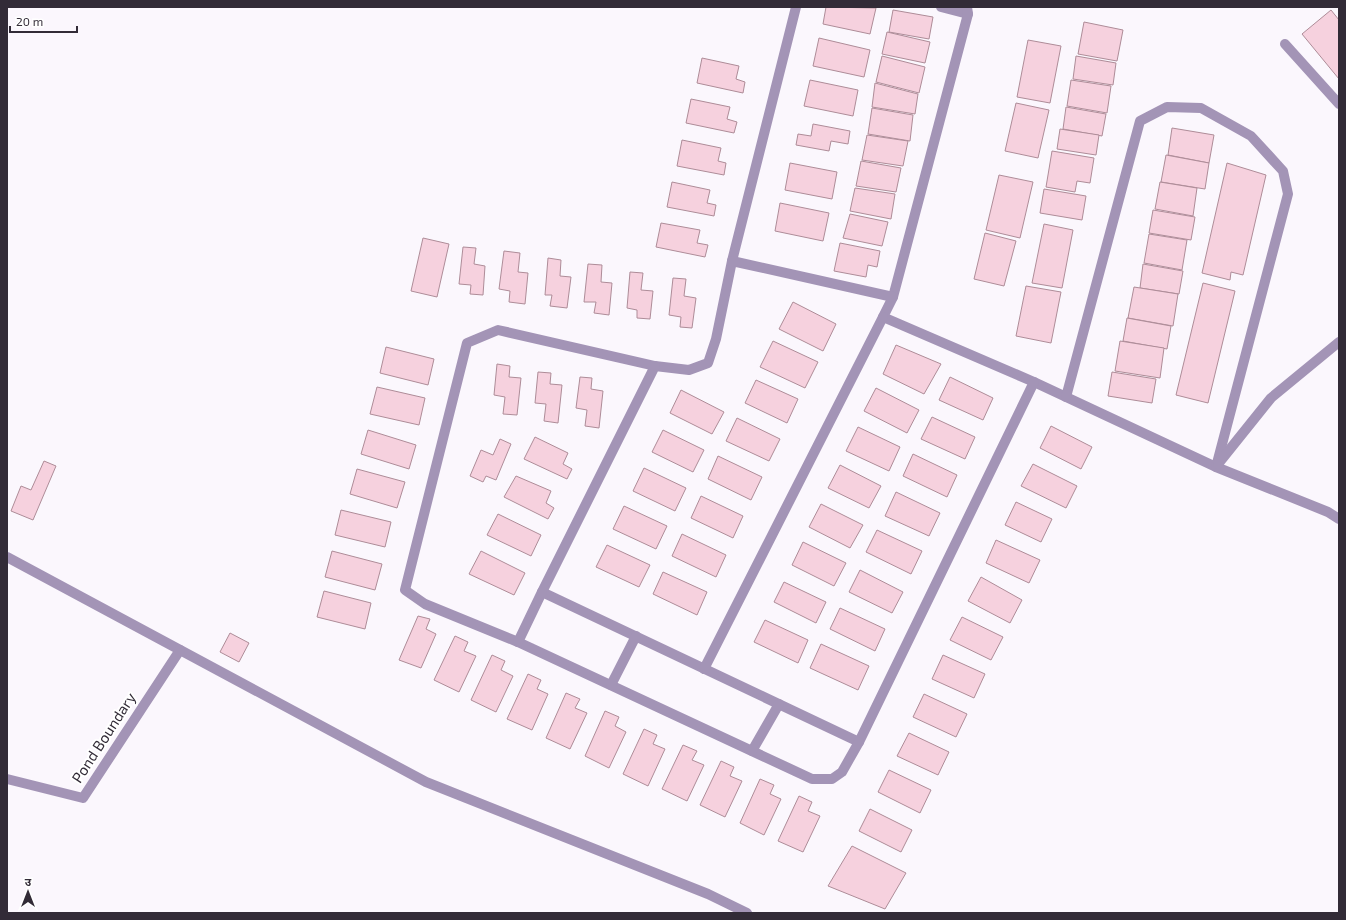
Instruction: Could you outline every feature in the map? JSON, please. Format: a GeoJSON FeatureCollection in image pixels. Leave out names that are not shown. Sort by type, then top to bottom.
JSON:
{"type":"FeatureCollection","features":[{"type":"Feature","properties":{"kind":"street"},"geometry":{"type":"LineString","coordinates":[[796,7],[732,261],[716,339],[708,363],[689,370],[655,366],[498,330],[467,343],[405,590],[425,604],[518,642],[812,779],[832,779],[842,772],[859,742],[1034,382]]}},
{"type":"Feature","properties":{"kind":"street"},"geometry":{"type":"LineString","coordinates":[[704,668],[893,296],[967,10],[941,7]]}},
{"type":"Feature","properties":{"kind":"street"},"geometry":{"type":"LineString","coordinates":[[1285,44],[1339,104]]}},
{"type":"Feature","properties":{"kind":"street"},"geometry":{"type":"LineString","coordinates":[[1066,397],[1140,121],[1167,107],[1201,108],[1251,136],[1283,171],[1288,194],[1216,467]]}},
{"type":"Feature","properties":{"kind":"street"},"geometry":{"type":"LineString","coordinates":[[732,261],[893,296]]}},
{"type":"Feature","properties":{"kind":"street"},"geometry":{"type":"LineString","coordinates":[[883,317],[1034,382],[1216,467],[1328,512],[1339,519]]}},
{"type":"Feature","properties":{"kind":"street"},"geometry":{"type":"LineString","coordinates":[[1216,467],[1272,398],[1339,342]]}},
{"type":"Feature","properties":{"kind":"street"},"geometry":{"type":"LineString","coordinates":[[518,642],[655,366]]}},
{"type":"Feature","properties":{"kind":"street"},"geometry":{"type":"LineString","coordinates":[[7,557],[426,782],[708,894],[747,913]]}},
{"type":"Feature","properties":{"kind":"street"},"geometry":{"type":"LineString","coordinates":[[542,592],[859,742]]}},
{"type":"Feature","properties":{"kind":"street"},"geometry":{"type":"LineString","coordinates":[[611,685],[636,636]]}},
{"type":"Feature","properties":{"kind":"street","name":"Pond Boundary"},"geometry":{"type":"LineString","coordinates":[[7,779],[83,798],[180,650]]}},
{"type":"Feature","properties":{"kind":"street"},"geometry":{"type":"LineString","coordinates":[[752,751],[779,704]]}},
{"type":"Feature","properties":{"kind":"building"},"geometry":{"type":"Polygon","coordinates":[[[826,7],[876,8],[870,34],[823,24],[826,7]]]}},
{"type":"Feature","properties":{"kind":"building"},"geometry":{"type":"Polygon","coordinates":[[[893,10],[933,17],[929,39],[889,32],[893,10]]]}},
{"type":"Feature","properties":{"kind":"building"},"geometry":{"type":"Polygon","coordinates":[[[1331,10],[1339,20],[1339,79],[1302,34],[1331,10]]]}},
{"type":"Feature","properties":{"kind":"building"},"geometry":{"type":"Polygon","coordinates":[[[1084,22],[1123,30],[1117,61],[1078,54],[1084,22]]]}},
{"type":"Feature","properties":{"kind":"building"},"geometry":{"type":"Polygon","coordinates":[[[887,32],[930,42],[925,63],[882,54],[887,32]]]}},
{"type":"Feature","properties":{"kind":"building"},"geometry":{"type":"Polygon","coordinates":[[[819,38],[870,50],[864,77],[813,66],[819,38]]]}},
{"type":"Feature","properties":{"kind":"building"},"geometry":{"type":"Polygon","coordinates":[[[1028,40],[1061,46],[1050,103],[1017,97],[1028,40]]]}},
{"type":"Feature","properties":{"kind":"building"},"geometry":{"type":"Polygon","coordinates":[[[882,56],[925,67],[919,93],[876,82],[882,56]]]}},
{"type":"Feature","properties":{"kind":"building"},"geometry":{"type":"Polygon","coordinates":[[[1076,56],[1116,63],[1113,85],[1073,79],[1076,56]]]}},
{"type":"Feature","properties":{"kind":"building"},"geometry":{"type":"Polygon","coordinates":[[[702,58],[739,66],[736,79],[745,82],[743,93],[697,83],[702,58]]]}},
{"type":"Feature","properties":{"kind":"building"},"geometry":{"type":"Polygon","coordinates":[[[810,80],[858,90],[853,116],[804,106],[810,80]]]}},
{"type":"Feature","properties":{"kind":"building"},"geometry":{"type":"Polygon","coordinates":[[[1071,80],[1111,86],[1107,113],[1067,106],[1071,80]]]}},
{"type":"Feature","properties":{"kind":"building"},"geometry":{"type":"Polygon","coordinates":[[[875,83],[918,94],[915,114],[872,107],[875,83]]]}},
{"type":"Feature","properties":{"kind":"building"},"geometry":{"type":"Polygon","coordinates":[[[691,99],[730,107],[727,119],[737,122],[734,133],[686,123],[691,99]]]}},
{"type":"Feature","properties":{"kind":"building"},"geometry":{"type":"Polygon","coordinates":[[[1016,103],[1049,110],[1038,158],[1005,151],[1016,103]]]}},
{"type":"Feature","properties":{"kind":"building"},"geometry":{"type":"Polygon","coordinates":[[[1066,107],[1106,114],[1102,136],[1063,129],[1066,107]]]}},
{"type":"Feature","properties":{"kind":"building"},"geometry":{"type":"Polygon","coordinates":[[[872,108],[913,115],[910,141],[868,134],[872,108]]]}},
{"type":"Feature","properties":{"kind":"building"},"geometry":{"type":"Polygon","coordinates":[[[813,124],[850,131],[848,144],[831,141],[829,151],[796,145],[798,134],[811,136],[813,124]]]}},
{"type":"Feature","properties":{"kind":"building"},"geometry":{"type":"Polygon","coordinates":[[[1172,128],[1214,135],[1209,163],[1168,155],[1172,128]]]}},
{"type":"Feature","properties":{"kind":"building"},"geometry":{"type":"Polygon","coordinates":[[[1060,129],[1099,135],[1096,155],[1057,149],[1060,129]]]}},
{"type":"Feature","properties":{"kind":"building"},"geometry":{"type":"Polygon","coordinates":[[[867,135],[908,141],[903,166],[862,160],[867,135]]]}},
{"type":"Feature","properties":{"kind":"building"},"geometry":{"type":"Polygon","coordinates":[[[682,140],[721,148],[718,161],[726,163],[724,175],[677,166],[682,140]]]}},
{"type":"Feature","properties":{"kind":"building"},"geometry":{"type":"Polygon","coordinates":[[[1052,151],[1094,158],[1090,183],[1077,181],[1075,192],[1046,187],[1052,151]]]}},
{"type":"Feature","properties":{"kind":"building"},"geometry":{"type":"Polygon","coordinates":[[[1166,155],[1209,163],[1205,189],[1161,182],[1166,155]]]}},
{"type":"Feature","properties":{"kind":"building"},"geometry":{"type":"Polygon","coordinates":[[[861,161],[901,168],[896,192],[856,186],[861,161]]]}},
{"type":"Feature","properties":{"kind":"building"},"geometry":{"type":"Polygon","coordinates":[[[790,163],[837,172],[832,199],[785,190],[790,163]]]}},
{"type":"Feature","properties":{"kind":"building"},"geometry":{"type":"Polygon","coordinates":[[[1227,163],[1266,175],[1243,275],[1231,272],[1230,280],[1202,273],[1227,163]]]}},
{"type":"Feature","properties":{"kind":"building"},"geometry":{"type":"Polygon","coordinates":[[[999,175],[1033,182],[1020,238],[986,230],[999,175]]]}},
{"type":"Feature","properties":{"kind":"building"},"geometry":{"type":"Polygon","coordinates":[[[672,182],[710,190],[707,203],[716,205],[714,216],[667,207],[672,182]]]}},
{"type":"Feature","properties":{"kind":"building"},"geometry":{"type":"Polygon","coordinates":[[[1160,182],[1197,188],[1193,216],[1155,209],[1160,182]]]}},
{"type":"Feature","properties":{"kind":"building"},"geometry":{"type":"Polygon","coordinates":[[[855,188],[895,194],[891,219],[850,211],[855,188]]]}},
{"type":"Feature","properties":{"kind":"building"},"geometry":{"type":"Polygon","coordinates":[[[1044,189],[1086,196],[1082,220],[1040,213],[1044,189]]]}},
{"type":"Feature","properties":{"kind":"building"},"geometry":{"type":"Polygon","coordinates":[[[780,203],[829,213],[823,241],[775,231],[780,203]]]}},
{"type":"Feature","properties":{"kind":"building"},"geometry":{"type":"Polygon","coordinates":[[[1153,210],[1195,217],[1191,240],[1149,233],[1153,210]]]}},
{"type":"Feature","properties":{"kind":"building"},"geometry":{"type":"Polygon","coordinates":[[[850,214],[888,222],[882,246],[843,238],[850,214]]]}},
{"type":"Feature","properties":{"kind":"building"},"geometry":{"type":"Polygon","coordinates":[[[661,223],[700,230],[697,243],[708,245],[705,257],[656,247],[661,223]]]}},
{"type":"Feature","properties":{"kind":"building"},"geometry":{"type":"Polygon","coordinates":[[[1044,224],[1073,230],[1062,288],[1032,283],[1044,224]]]}},
{"type":"Feature","properties":{"kind":"building"},"geometry":{"type":"Polygon","coordinates":[[[985,233],[1016,241],[1004,286],[974,279],[985,233]]]}},
{"type":"Feature","properties":{"kind":"building"},"geometry":{"type":"Polygon","coordinates":[[[1149,234],[1187,240],[1182,270],[1144,263],[1149,234]]]}},
{"type":"Feature","properties":{"kind":"building"},"geometry":{"type":"Polygon","coordinates":[[[423,238],[449,244],[437,297],[411,291],[423,238]]]}},
{"type":"Feature","properties":{"kind":"building"},"geometry":{"type":"Polygon","coordinates":[[[840,243],[880,251],[877,267],[868,265],[866,277],[834,271],[840,243]]]}},
{"type":"Feature","properties":{"kind":"building"},"geometry":{"type":"Polygon","coordinates":[[[463,247],[476,248],[474,264],[485,266],[483,295],[470,294],[471,285],[459,284],[463,247]]]}},
{"type":"Feature","properties":{"kind":"building"},"geometry":{"type":"Polygon","coordinates":[[[504,251],[520,253],[518,272],[528,273],[525,304],[509,302],[510,291],[499,289],[504,251]]]}},
{"type":"Feature","properties":{"kind":"building"},"geometry":{"type":"Polygon","coordinates":[[[548,258],[561,260],[560,276],[571,277],[567,308],[550,306],[552,295],[545,295],[548,258]]]}},
{"type":"Feature","properties":{"kind":"building"},"geometry":{"type":"Polygon","coordinates":[[[588,264],[602,265],[601,282],[612,283],[609,315],[594,313],[596,302],[584,302],[588,264]]]}},
{"type":"Feature","properties":{"kind":"building"},"geometry":{"type":"Polygon","coordinates":[[[1143,264],[1183,271],[1179,294],[1140,288],[1143,264]]]}},
{"type":"Feature","properties":{"kind":"building"},"geometry":{"type":"Polygon","coordinates":[[[630,272],[643,273],[641,290],[653,291],[650,319],[637,318],[637,310],[627,308],[630,272]]]}},
{"type":"Feature","properties":{"kind":"building"},"geometry":{"type":"Polygon","coordinates":[[[673,278],[686,279],[684,296],[696,298],[692,328],[680,327],[681,317],[669,315],[673,278]]]}},
{"type":"Feature","properties":{"kind":"building"},"geometry":{"type":"Polygon","coordinates":[[[1203,283],[1235,291],[1208,403],[1176,395],[1203,283]]]}},
{"type":"Feature","properties":{"kind":"building"},"geometry":{"type":"Polygon","coordinates":[[[1026,286],[1061,292],[1051,343],[1016,336],[1026,286]]]}},
{"type":"Feature","properties":{"kind":"building"},"geometry":{"type":"Polygon","coordinates":[[[1134,287],[1178,294],[1173,326],[1128,318],[1134,287]]]}},
{"type":"Feature","properties":{"kind":"building"},"geometry":{"type":"Polygon","coordinates":[[[793,302],[836,324],[823,351],[779,329],[793,302]]]}},
{"type":"Feature","properties":{"kind":"building"},"geometry":{"type":"Polygon","coordinates":[[[1127,318],[1171,326],[1167,349],[1123,341],[1127,318]]]}},
{"type":"Feature","properties":{"kind":"building"},"geometry":{"type":"Polygon","coordinates":[[[773,341],[818,362],[805,388],[760,367],[773,341]]]}},
{"type":"Feature","properties":{"kind":"building"},"geometry":{"type":"Polygon","coordinates":[[[1120,341],[1164,348],[1160,378],[1115,371],[1120,341]]]}},
{"type":"Feature","properties":{"kind":"building"},"geometry":{"type":"Polygon","coordinates":[[[896,345],[941,364],[924,394],[883,374],[896,345]]]}},
{"type":"Feature","properties":{"kind":"building"},"geometry":{"type":"Polygon","coordinates":[[[386,347],[434,359],[428,385],[380,373],[386,347]]]}},
{"type":"Feature","properties":{"kind":"building"},"geometry":{"type":"Polygon","coordinates":[[[497,364],[510,366],[509,377],[521,378],[517,415],[503,414],[505,397],[494,395],[497,364]]]}},
{"type":"Feature","properties":{"kind":"building"},"geometry":{"type":"Polygon","coordinates":[[[538,372],[551,373],[550,384],[562,385],[558,423],[544,421],[546,404],[535,403],[538,372]]]}},
{"type":"Feature","properties":{"kind":"building"},"geometry":{"type":"Polygon","coordinates":[[[1112,372],[1156,379],[1152,403],[1108,396],[1112,372]]]}},
{"type":"Feature","properties":{"kind":"building"},"geometry":{"type":"Polygon","coordinates":[[[580,377],[592,378],[591,389],[603,391],[599,428],[585,426],[587,410],[576,408],[580,377]]]}},
{"type":"Feature","properties":{"kind":"building"},"geometry":{"type":"Polygon","coordinates":[[[950,377],[993,398],[983,420],[939,400],[950,377]]]}},
{"type":"Feature","properties":{"kind":"building"},"geometry":{"type":"Polygon","coordinates":[[[756,380],[798,399],[787,423],[745,403],[756,380]]]}},
{"type":"Feature","properties":{"kind":"building"},"geometry":{"type":"Polygon","coordinates":[[[377,387],[425,398],[419,425],[370,414],[377,387]]]}},
{"type":"Feature","properties":{"kind":"building"},"geometry":{"type":"Polygon","coordinates":[[[876,388],[919,410],[907,433],[864,411],[876,388]]]}},
{"type":"Feature","properties":{"kind":"building"},"geometry":{"type":"Polygon","coordinates":[[[681,390],[724,412],[712,434],[670,413],[681,390]]]}},
{"type":"Feature","properties":{"kind":"building"},"geometry":{"type":"Polygon","coordinates":[[[932,417],[975,437],[965,459],[921,439],[932,417]]]}},
{"type":"Feature","properties":{"kind":"building"},"geometry":{"type":"Polygon","coordinates":[[[737,418],[780,439],[769,461],[726,441],[737,418]]]}},
{"type":"Feature","properties":{"kind":"building"},"geometry":{"type":"Polygon","coordinates":[[[1051,426],[1092,447],[1081,469],[1040,448],[1051,426]]]}},
{"type":"Feature","properties":{"kind":"building"},"geometry":{"type":"Polygon","coordinates":[[[858,427],[900,447],[889,471],[846,451],[858,427]]]}},
{"type":"Feature","properties":{"kind":"building"},"geometry":{"type":"Polygon","coordinates":[[[368,430],[416,445],[409,469],[361,454],[368,430]]]}},
{"type":"Feature","properties":{"kind":"building"},"geometry":{"type":"Polygon","coordinates":[[[663,430],[704,450],[693,472],[652,452],[663,430]]]}},
{"type":"Feature","properties":{"kind":"building"},"geometry":{"type":"Polygon","coordinates":[[[535,437],[568,453],[563,464],[572,469],[567,479],[524,459],[535,437]]]}},
{"type":"Feature","properties":{"kind":"building"},"geometry":{"type":"Polygon","coordinates":[[[500,439],[511,444],[496,480],[486,476],[483,482],[470,476],[481,450],[493,455],[500,439]]]}},
{"type":"Feature","properties":{"kind":"building"},"geometry":{"type":"Polygon","coordinates":[[[913,454],[957,475],[947,497],[903,476],[913,454]]]}},
{"type":"Feature","properties":{"kind":"building"},"geometry":{"type":"Polygon","coordinates":[[[718,456],[762,477],[751,500],[708,479],[718,456]]]}},
{"type":"Feature","properties":{"kind":"building"},"geometry":{"type":"Polygon","coordinates":[[[44,461],[56,466],[33,520],[11,511],[21,486],[31,490],[44,461]]]}},
{"type":"Feature","properties":{"kind":"building"},"geometry":{"type":"Polygon","coordinates":[[[1033,464],[1077,486],[1066,508],[1021,486],[1033,464]]]}},
{"type":"Feature","properties":{"kind":"building"},"geometry":{"type":"Polygon","coordinates":[[[840,465],[881,486],[869,508],[828,488],[840,465]]]}},
{"type":"Feature","properties":{"kind":"building"},"geometry":{"type":"Polygon","coordinates":[[[644,468],[686,488],[675,511],[633,491],[644,468]]]}},
{"type":"Feature","properties":{"kind":"building"},"geometry":{"type":"Polygon","coordinates":[[[357,469],[405,482],[397,508],[350,494],[357,469]]]}},
{"type":"Feature","properties":{"kind":"building"},"geometry":{"type":"Polygon","coordinates":[[[516,476],[551,491],[546,503],[554,508],[548,519],[504,497],[516,476]]]}},
{"type":"Feature","properties":{"kind":"building"},"geometry":{"type":"Polygon","coordinates":[[[896,492],[940,513],[929,536],[885,516],[896,492]]]}},
{"type":"Feature","properties":{"kind":"building"},"geometry":{"type":"Polygon","coordinates":[[[701,496],[743,516],[733,538],[691,518],[701,496]]]}},
{"type":"Feature","properties":{"kind":"building"},"geometry":{"type":"Polygon","coordinates":[[[1016,502],[1052,519],[1041,542],[1005,525],[1016,502]]]}},
{"type":"Feature","properties":{"kind":"building"},"geometry":{"type":"Polygon","coordinates":[[[821,504],[863,525],[850,548],[809,527],[821,504]]]}},
{"type":"Feature","properties":{"kind":"building"},"geometry":{"type":"Polygon","coordinates":[[[624,506],[667,526],[656,549],[613,529],[624,506]]]}},
{"type":"Feature","properties":{"kind":"building"},"geometry":{"type":"Polygon","coordinates":[[[341,510],[391,522],[385,547],[335,535],[341,510]]]}},
{"type":"Feature","properties":{"kind":"building"},"geometry":{"type":"Polygon","coordinates":[[[498,514],[541,535],[531,556],[487,535],[498,514]]]}},
{"type":"Feature","properties":{"kind":"building"},"geometry":{"type":"Polygon","coordinates":[[[877,530],[922,551],[911,574],[866,552],[877,530]]]}},
{"type":"Feature","properties":{"kind":"building"},"geometry":{"type":"Polygon","coordinates":[[[682,534],[726,555],[716,577],[672,556],[682,534]]]}},
{"type":"Feature","properties":{"kind":"building"},"geometry":{"type":"Polygon","coordinates":[[[996,540],[1040,560],[1029,583],[986,563],[996,540]]]}},
{"type":"Feature","properties":{"kind":"building"},"geometry":{"type":"Polygon","coordinates":[[[803,542],[846,563],[834,586],[792,565],[803,542]]]}},
{"type":"Feature","properties":{"kind":"building"},"geometry":{"type":"Polygon","coordinates":[[[607,545],[650,565],[639,587],[596,567],[607,545]]]}},
{"type":"Feature","properties":{"kind":"building"},"geometry":{"type":"Polygon","coordinates":[[[332,551],[382,564],[375,590],[325,577],[332,551]]]}},
{"type":"Feature","properties":{"kind":"building"},"geometry":{"type":"Polygon","coordinates":[[[481,551],[525,573],[514,595],[469,574],[481,551]]]}},
{"type":"Feature","properties":{"kind":"building"},"geometry":{"type":"Polygon","coordinates":[[[860,570],[903,592],[892,613],[849,592],[860,570]]]}},
{"type":"Feature","properties":{"kind":"building"},"geometry":{"type":"Polygon","coordinates":[[[663,572],[707,592],[697,615],[653,594],[663,572]]]}},
{"type":"Feature","properties":{"kind":"building"},"geometry":{"type":"Polygon","coordinates":[[[981,577],[1022,600],[1010,623],[968,601],[981,577]]]}},
{"type":"Feature","properties":{"kind":"building"},"geometry":{"type":"Polygon","coordinates":[[[784,582],[826,602],[816,623],[774,602],[784,582]]]}},
{"type":"Feature","properties":{"kind":"building"},"geometry":{"type":"Polygon","coordinates":[[[324,591],[371,603],[365,629],[317,617],[324,591]]]}},
{"type":"Feature","properties":{"kind":"building"},"geometry":{"type":"Polygon","coordinates":[[[840,608],[885,629],[875,651],[830,629],[840,608]]]}},
{"type":"Feature","properties":{"kind":"building"},"geometry":{"type":"Polygon","coordinates":[[[418,616],[430,619],[426,629],[436,634],[421,668],[399,660],[418,616]]]}},
{"type":"Feature","properties":{"kind":"building"},"geometry":{"type":"Polygon","coordinates":[[[962,617],[1003,637],[991,660],[950,640],[962,617]]]}},
{"type":"Feature","properties":{"kind":"building"},"geometry":{"type":"Polygon","coordinates":[[[765,620],[808,640],[798,663],[754,642],[765,620]]]}},
{"type":"Feature","properties":{"kind":"building"},"geometry":{"type":"Polygon","coordinates":[[[230,633],[249,643],[239,662],[220,652],[230,633]]]}},
{"type":"Feature","properties":{"kind":"building"},"geometry":{"type":"Polygon","coordinates":[[[455,636],[468,642],[464,651],[476,656],[459,692],[434,680],[455,636]]]}},
{"type":"Feature","properties":{"kind":"building"},"geometry":{"type":"Polygon","coordinates":[[[821,644],[869,666],[858,690],[810,668],[821,644]]]}},
{"type":"Feature","properties":{"kind":"building"},"geometry":{"type":"Polygon","coordinates":[[[492,655],[505,661],[501,670],[513,676],[496,712],[471,700],[492,655]]]}},
{"type":"Feature","properties":{"kind":"building"},"geometry":{"type":"Polygon","coordinates":[[[943,655],[985,674],[974,698],[932,679],[943,655]]]}},
{"type":"Feature","properties":{"kind":"building"},"geometry":{"type":"Polygon","coordinates":[[[528,674],[541,680],[537,689],[548,694],[532,730],[507,719],[528,674]]]}},
{"type":"Feature","properties":{"kind":"building"},"geometry":{"type":"Polygon","coordinates":[[[566,693],[580,699],[575,708],[587,713],[570,749],[546,738],[566,693]]]}},
{"type":"Feature","properties":{"kind":"building"},"geometry":{"type":"Polygon","coordinates":[[[924,694],[967,714],[956,737],[913,717],[924,694]]]}},
{"type":"Feature","properties":{"kind":"building"},"geometry":{"type":"Polygon","coordinates":[[[605,711],[619,717],[615,726],[626,732],[609,768],[585,756],[605,711]]]}},
{"type":"Feature","properties":{"kind":"building"},"geometry":{"type":"Polygon","coordinates":[[[644,729],[657,735],[653,744],[665,749],[648,786],[623,774],[644,729]]]}},
{"type":"Feature","properties":{"kind":"building"},"geometry":{"type":"Polygon","coordinates":[[[909,733],[949,752],[938,775],[897,756],[909,733]]]}},
{"type":"Feature","properties":{"kind":"building"},"geometry":{"type":"Polygon","coordinates":[[[683,745],[697,751],[692,760],[704,765],[687,801],[662,789],[683,745]]]}},
{"type":"Feature","properties":{"kind":"building"},"geometry":{"type":"Polygon","coordinates":[[[721,761],[734,767],[730,776],[742,781],[725,817],[700,805],[721,761]]]}},
{"type":"Feature","properties":{"kind":"building"},"geometry":{"type":"Polygon","coordinates":[[[889,770],[931,790],[920,813],[878,792],[889,770]]]}},
{"type":"Feature","properties":{"kind":"building"},"geometry":{"type":"Polygon","coordinates":[[[760,779],[774,785],[770,794],[781,799],[764,835],[740,823],[760,779]]]}},
{"type":"Feature","properties":{"kind":"building"},"geometry":{"type":"Polygon","coordinates":[[[799,796],[812,802],[808,811],[820,816],[803,852],[778,841],[799,796]]]}},
{"type":"Feature","properties":{"kind":"building"},"geometry":{"type":"Polygon","coordinates":[[[870,809],[912,830],[901,852],[859,831],[870,809]]]}},
{"type":"Feature","properties":{"kind":"building"},"geometry":{"type":"Polygon","coordinates":[[[852,846],[906,873],[885,909],[828,886],[852,846]]]}}]}
